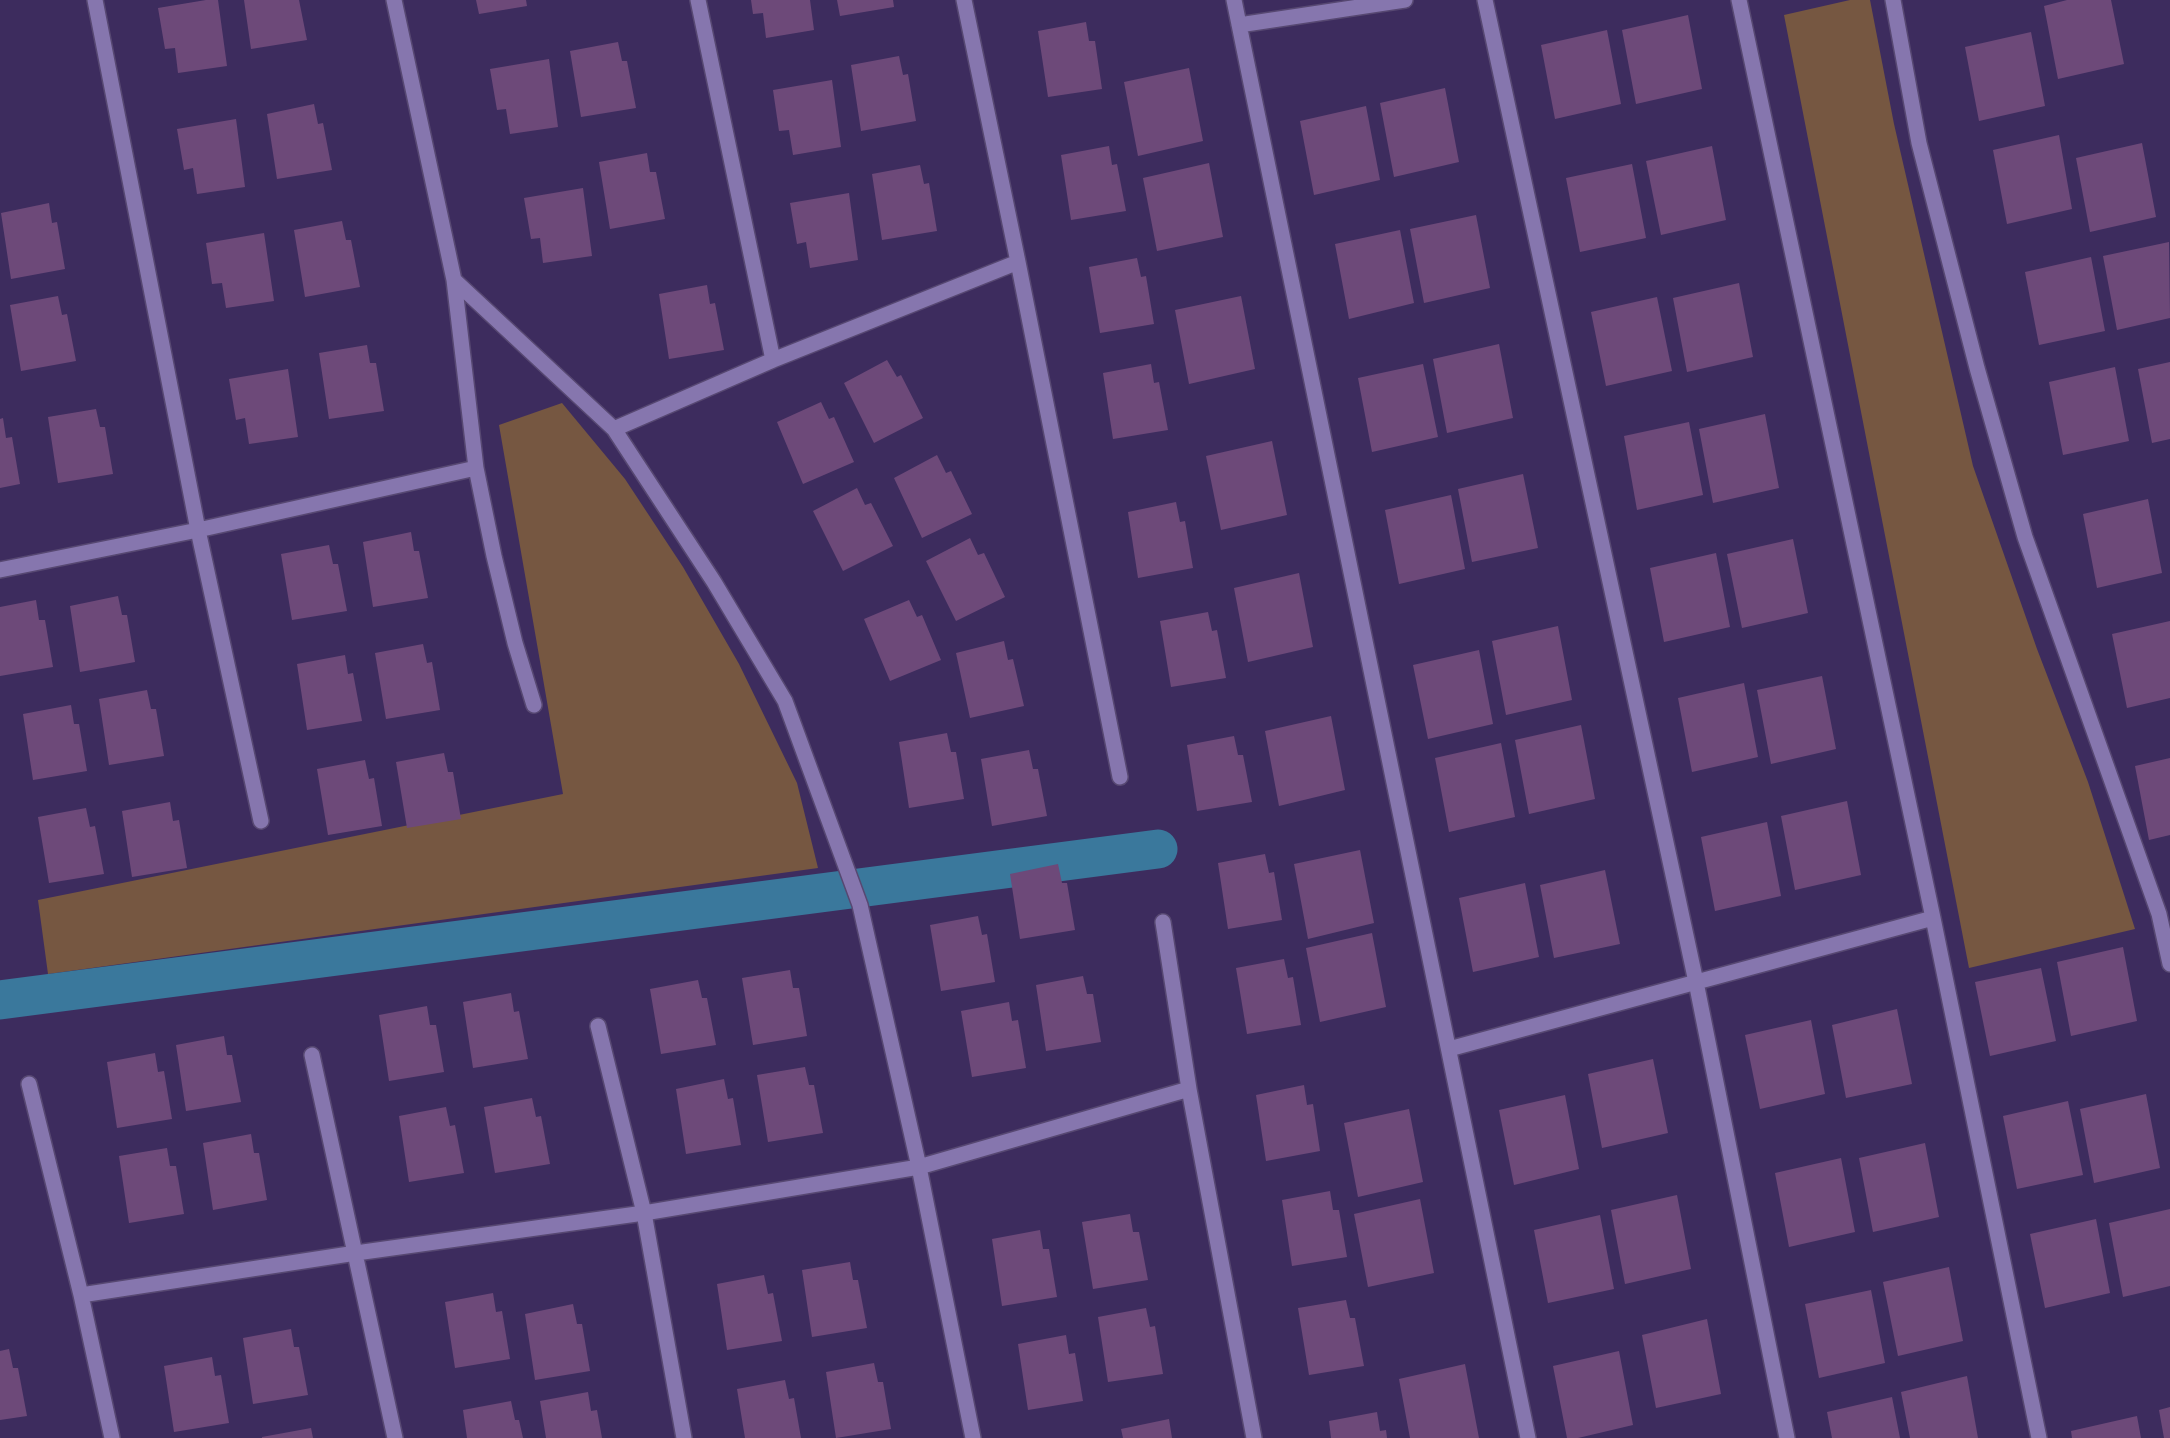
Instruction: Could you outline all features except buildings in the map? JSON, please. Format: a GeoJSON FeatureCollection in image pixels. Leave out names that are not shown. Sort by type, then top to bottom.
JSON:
{"type":"FeatureCollection","features":[{"type":"Feature","properties":{"kind":"street"},"geometry":{"type":"LineString","coordinates":[[95,0],[198,530],[261,821]]}},
{"type":"Feature","properties":{"kind":"street"},"geometry":{"type":"LineString","coordinates":[[394,0],[454,280],[477,468],[504,600],[534,705]]}},
{"type":"Feature","properties":{"kind":"street"},"geometry":{"type":"LineString","coordinates":[[698,0],[773,360]]}},
{"type":"Feature","properties":{"kind":"street"},"geometry":{"type":"LineString","coordinates":[[964,0],[1120,777]]}},
{"type":"Feature","properties":{"kind":"street"},"geometry":{"type":"LineString","coordinates":[[1234,0],[1528,1438]]}},
{"type":"Feature","properties":{"kind":"street"},"geometry":{"type":"LineString","coordinates":[[1239,25],[1405,0]]}},
{"type":"Feature","properties":{"kind":"street"},"geometry":{"type":"LineString","coordinates":[[1485,0],[1696,982],[1787,1438]]}},
{"type":"Feature","properties":{"kind":"street"},"geometry":{"type":"LineString","coordinates":[[1739,0],[1933,918],[2039,1438]]}},
{"type":"Feature","properties":{"kind":"street"},"geometry":{"type":"LineString","coordinates":[[1893,0],[1919,143],[1977,368],[2025,537],[2164,912],[2170,964]]}},
{"type":"Feature","properties":{"kind":"street"},"geometry":{"type":"LineString","coordinates":[[614,429],[773,360],[1018,262]]}},
{"type":"Feature","properties":{"kind":"street"},"geometry":{"type":"LineString","coordinates":[[454,280],[614,429],[714,582],[785,701],[860,904],[919,1167],[973,1438]]}},
{"type":"Feature","properties":{"kind":"street"},"geometry":{"type":"LineString","coordinates":[[0,570],[198,530],[477,468]]}},
{"type":"Feature","properties":{"kind":"street"},"geometry":{"type":"LineString","coordinates":[[1449,1049],[1933,918]]}},
{"type":"Feature","properties":{"kind":"street"},"geometry":{"type":"LineString","coordinates":[[1163,922],[1189,1089],[1254,1438]]}},
{"type":"Feature","properties":{"kind":"street"},"geometry":{"type":"LineString","coordinates":[[598,1026],[644,1213],[684,1438]]}},
{"type":"Feature","properties":{"kind":"street"},"geometry":{"type":"LineString","coordinates":[[312,1055],[395,1438]]}},
{"type":"Feature","properties":{"kind":"street"},"geometry":{"type":"LineString","coordinates":[[29,1084],[81,1295],[112,1438]]}},
{"type":"Feature","properties":{"kind":"street"},"geometry":{"type":"LineString","coordinates":[[81,1295],[356,1253],[644,1213],[919,1167],[1189,1089]]}},
{"type":"Feature","properties":{"kind":"shaded area"},"geometry":{"type":"Polygon","coordinates":[[[1850,0],[1870,0],[1894,124],[1973,466],[2037,649],[2088,782],[2135,929],[1969,968],[1784,15],[1850,0]]]}},
{"type":"Feature","properties":{"kind":"shaded area"},"geometry":{"type":"Polygon","coordinates":[[[562,403],[625,479],[683,567],[739,664],[797,783],[818,868],[48,974],[38,900],[563,794],[499,425],[562,403]]]}},
{"type":"Feature","properties":{"kind":"waterway"},"geometry":{"type":"LineString","coordinates":[[0,1000],[1158,849]]}}]}
